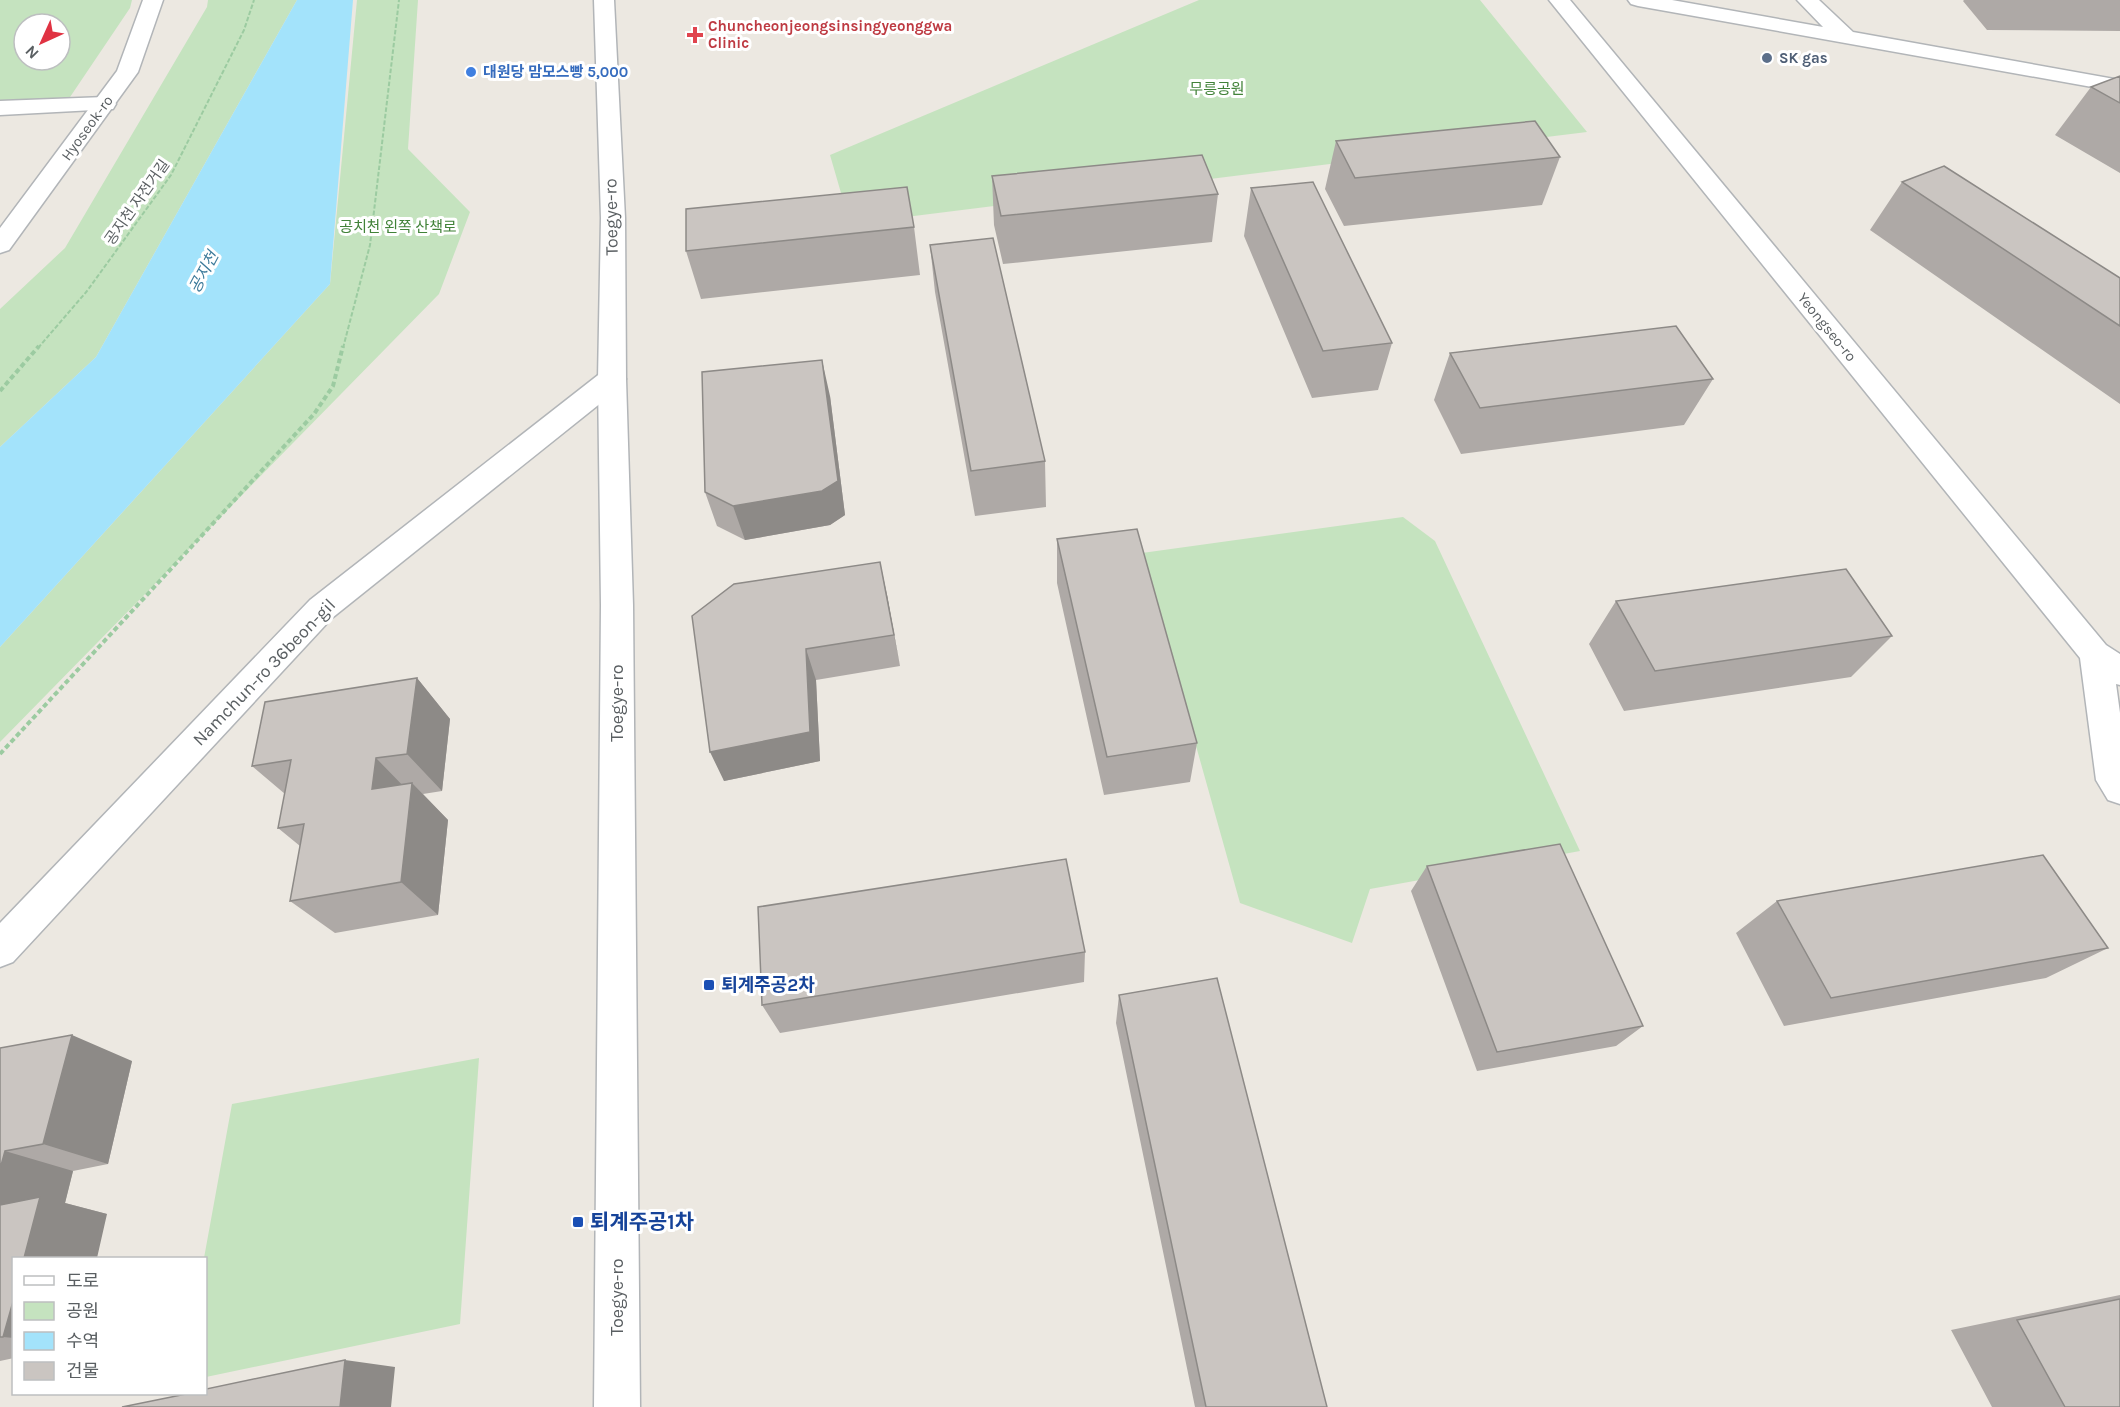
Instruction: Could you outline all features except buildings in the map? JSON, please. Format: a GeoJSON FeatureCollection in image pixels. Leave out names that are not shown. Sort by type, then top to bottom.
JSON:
{"type":"FeatureCollection","features":[{"type":"Feature","properties":{"kind":"street","name":"Hyoseok-ro"},"geometry":{"type":"LineString","coordinates":[[0,245],[127,72],[153,0]]}},
{"type":"Feature","properties":{"kind":"street","name":"Toegye-ro"},"geometry":{"type":"LineString","coordinates":[[604,0],[613,218],[612,379],[617,617],[617,1407]]}},
{"type":"Feature","properties":{"kind":"street","name":"Yeongseo-ro"},"geometry":{"type":"LineString","coordinates":[[1559,0],[2107,663],[2113,780],[2120,789]]}},
{"type":"Feature","properties":{"kind":"street"},"geometry":{"type":"LineString","coordinates":[[1638,0],[2120,86]]}},
{"type":"Feature","properties":{"kind":"street"},"geometry":{"type":"LineString","coordinates":[[1807,0],[1848,39]]}},
{"type":"Feature","properties":{"kind":"street"},"geometry":{"type":"LineString","coordinates":[[0,108],[105,104]]}},
{"type":"Feature","properties":{"kind":"street","name":"Namchun-ro 36beon-gil"},"geometry":{"type":"LineString","coordinates":[[0,949],[321,609],[612,379]]}},
{"type":"Feature","properties":{"kind":"path","name":"공지천 자전거길"},"geometry":{"type":"LineString","coordinates":[[0,391],[87,291],[171,175],[244,30],[254,0]]}},
{"type":"Feature","properties":{"kind":"path"},"geometry":{"type":"LineString","coordinates":[[0,754],[306,422],[333,386],[370,244],[399,0]]}},
{"type":"Feature","properties":{"kind":"green space"},"geometry":{"type":"Polygon","coordinates":[[[0,0],[132,0],[130,8],[66,103],[0,103],[0,0]]]}},
{"type":"Feature","properties":{"kind":"green space"},"geometry":{"type":"Polygon","coordinates":[[[208,0],[297,0],[96,357],[0,447],[0,309],[65,248],[207,7],[208,0]]]}},
{"type":"Feature","properties":{"kind":"green space","name":"공치천 왼쪽 산책로"},"geometry":{"type":"Polygon","coordinates":[[[357,0],[418,0],[408,149],[470,212],[439,294],[0,742],[0,647],[330,284],[357,0]]]}},
{"type":"Feature","properties":{"kind":"green space","name":"무릉공원"},"geometry":{"type":"Polygon","coordinates":[[[1199,0],[1480,0],[1587,132],[850,224],[830,155],[1199,0]]]}},
{"type":"Feature","properties":{"kind":"green space"},"geometry":{"type":"Polygon","coordinates":[[[1403,517],[1435,541],[1580,851],[1370,889],[1352,943],[1240,903],[1142,553],[1403,517]]]}},
{"type":"Feature","properties":{"kind":"green space"},"geometry":{"type":"Polygon","coordinates":[[[479,1058],[460,1324],[207,1377],[207,1257],[204,1257],[232,1104],[479,1058]]]}},
{"type":"Feature","properties":{"kind":"water","name":"공지천"},"geometry":{"type":"Polygon","coordinates":[[[297,0],[353,0],[330,284],[0,647],[0,447],[96,357],[297,0]]]}},
{"type":"Feature","properties":{"kind":"place","name":"Chuncheonjeongsinsingyeonggwa Clinic"},"geometry":{"type":"Point","coordinates":[695,35]}},
{"type":"Feature","properties":{"kind":"place","name":"SK gas"},"geometry":{"type":"Point","coordinates":[1767,58]}},
{"type":"Feature","properties":{"kind":"place","name":"대원당 맘모스빵 5,000"},"geometry":{"type":"Point","coordinates":[471,72]}},
{"type":"Feature","properties":{"kind":"place","name":"퇴계주공2차"},"geometry":{"type":"Point","coordinates":[709,985]}},
{"type":"Feature","properties":{"kind":"place","name":"퇴계주공1차"},"geometry":{"type":"Point","coordinates":[578,1222]}}]}
